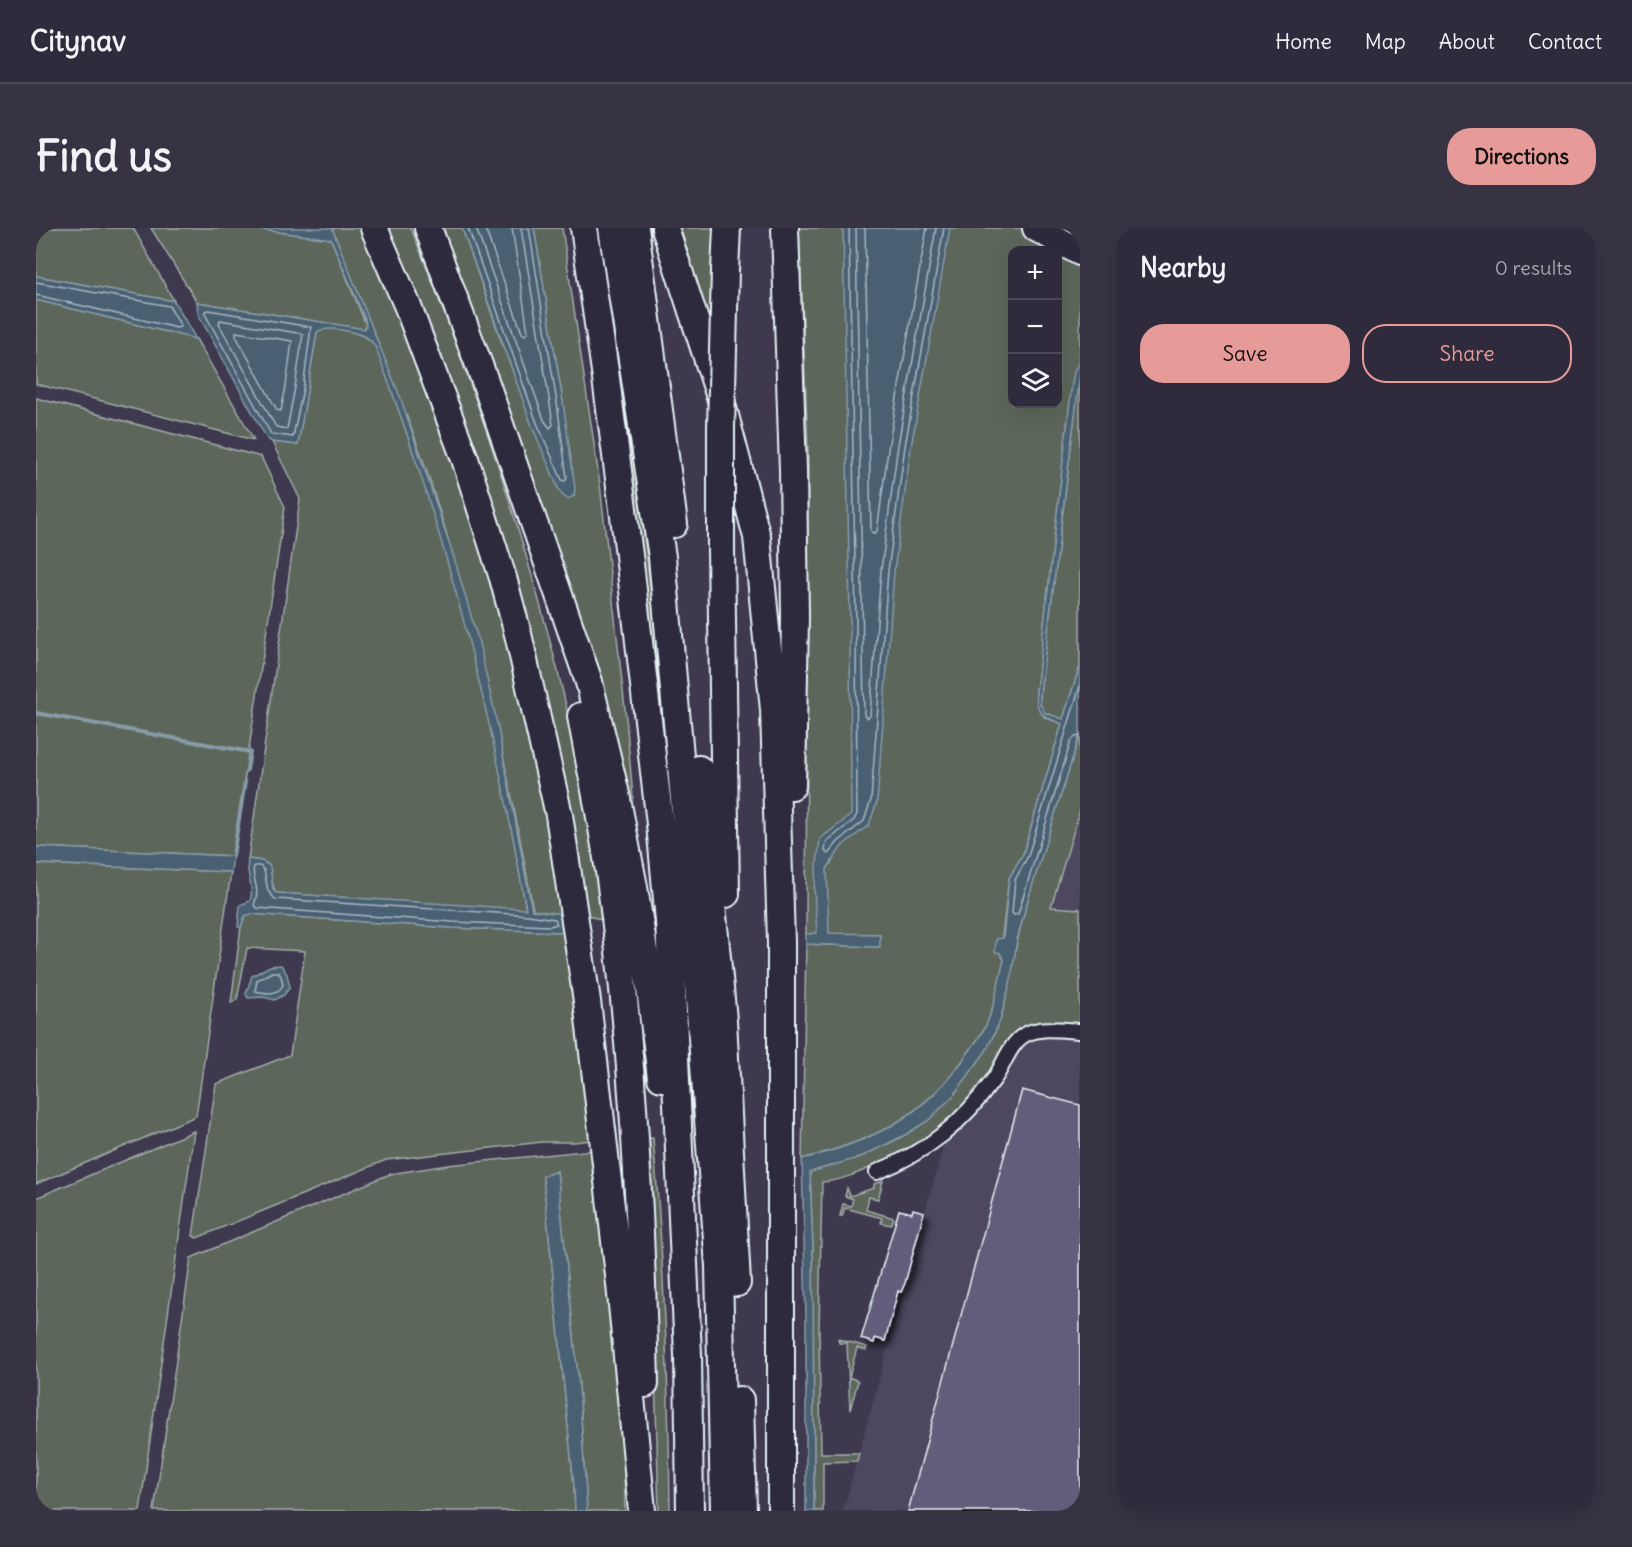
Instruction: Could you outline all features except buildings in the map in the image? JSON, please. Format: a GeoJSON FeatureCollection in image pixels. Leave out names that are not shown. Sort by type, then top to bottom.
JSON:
{"type":"FeatureCollection","features":[{"type":"Feature","properties":{"kind":"highway"},"geometry":{"type":"LineString","coordinates":[[374,228],[408,308],[465,459],[503,578],[521,645],[560,815],[587,1001],[620,1284],[642,1511]]}},
{"type":"Feature","properties":{"kind":"highway"},"geometry":{"type":"LineString","coordinates":[[428,228],[485,381],[561,607],[589,682],[616,794],[650,989],[688,1355]]}},
{"type":"Feature","properties":{"kind":"highway"},"geometry":{"type":"LineString","coordinates":[[584,228],[629,555],[660,824],[671,954],[688,1355],[690,1511]]}},
{"type":"Feature","properties":{"kind":"highway"},"geometry":{"type":"LineString","coordinates":[[612,228],[662,557],[681,765],[719,1266],[724,1511]]}},
{"type":"Feature","properties":{"kind":"highway"},"geometry":{"type":"LineString","coordinates":[[634,228],[666,453],[723,1020],[735,1231],[743,1511]]}},
{"type":"Feature","properties":{"kind":"highway"},"geometry":{"type":"LineString","coordinates":[[665,228],[722,400],[757,537],[774,710],[781,931],[781,1511]]}},
{"type":"Feature","properties":{"kind":"highway"},"geometry":{"type":"LineString","coordinates":[[723,1020],[726,920],[721,550],[727,228]]}},
{"type":"Feature","properties":{"kind":"highway"},"geometry":{"type":"LineString","coordinates":[[781,931],[791,833],[795,617],[785,228]]}},
{"type":"Feature","properties":{"kind":"highway"},"geometry":{"type":"LineString","coordinates":[[1036,228],[1080,252]]}},
{"type":"Feature","properties":{"kind":"highway"},"geometry":{"type":"LineString","coordinates":[[561,607],[611,885],[629,1056],[643,1295],[649,1511]]}},
{"type":"Feature","properties":{"kind":"street"},"geometry":{"type":"LineString","coordinates":[[877,1172],[928,1148],[955,1123],[976,1102],[995,1077],[1016,1041],[1023,1035],[1041,1029],[1080,1031]]}},
{"type":"Feature","properties":{"kind":"shaded area"},"geometry":{"type":"Polygon","coordinates":[[[1080,810],[1080,909],[1051,907],[1080,810]]]}},
{"type":"Feature","properties":{"kind":"shaded area"},"geometry":{"type":"Polygon","coordinates":[[[1043,1033],[1080,1037],[1080,1511],[843,1511],[945,1140],[1021,1043],[1043,1033]]]}},
{"type":"Feature","properties":{"kind":"green space"},"geometry":{"type":"Polygon","coordinates":[[[36,228],[133,228],[174,301],[36,276],[36,228]]]}},
{"type":"Feature","properties":{"kind":"green space"},"geometry":{"type":"Polygon","coordinates":[[[151,228],[249,228],[331,239],[366,325],[364,329],[197,302],[151,228]]]}},
{"type":"Feature","properties":{"kind":"green space"},"geometry":{"type":"Polygon","coordinates":[[[332,228],[363,228],[461,474],[524,690],[546,789],[562,914],[533,910],[488,688],[443,523],[404,408],[332,228]]]}},
{"type":"Feature","properties":{"kind":"green space"},"geometry":{"type":"Polygon","coordinates":[[[384,228],[411,228],[473,392],[510,503],[543,615],[571,729],[602,900],[599,901],[601,920],[588,915],[571,834],[384,228]]]}},
{"type":"Feature","properties":{"kind":"green space"},"geometry":{"type":"Polygon","coordinates":[[[440,228],[462,228],[503,346],[559,490],[574,496],[563,402],[534,228],[562,228],[600,484],[633,798],[628,804],[549,529],[470,302],[440,228]]]}},
{"type":"Feature","properties":{"kind":"green space"},"geometry":{"type":"Polygon","coordinates":[[[591,228],[602,228],[633,451],[652,599],[671,823],[591,228]]]}},
{"type":"Feature","properties":{"kind":"green space"},"geometry":{"type":"Polygon","coordinates":[[[669,228],[726,228],[723,375],[669,228]]]}},
{"type":"Feature","properties":{"kind":"green space"},"geometry":{"type":"Polygon","coordinates":[[[799,228],[1023,228],[1056,246],[1008,246],[1008,408],[1062,408],[1062,249],[1080,259],[1080,361],[1072,384],[1036,693],[1044,717],[1062,724],[1023,854],[1009,878],[1000,953],[1004,960],[996,997],[982,1032],[951,1075],[915,1110],[896,1123],[852,1144],[802,1159],[806,944],[879,947],[880,934],[806,934],[808,448],[799,228]]]}},
{"type":"Feature","properties":{"kind":"green space"},"geometry":{"type":"Polygon","coordinates":[[[36,300],[196,339],[254,440],[36,384],[36,300]]]}},
{"type":"Feature","properties":{"kind":"green space"},"geometry":{"type":"Polygon","coordinates":[[[322,328],[336,328],[359,334],[372,342],[381,358],[436,520],[477,664],[499,762],[526,910],[276,893],[268,866],[258,860],[248,859],[300,499],[272,442],[298,445],[317,332],[322,328]]]}},
{"type":"Feature","properties":{"kind":"green space"},"geometry":{"type":"Polygon","coordinates":[[[1080,375],[1080,666],[1063,719],[1045,713],[1040,704],[1040,693],[1080,375]]]}},
{"type":"Feature","properties":{"kind":"green space"},"geometry":{"type":"Polygon","coordinates":[[[36,398],[261,457],[285,507],[233,856],[36,847],[36,398]]]}},
{"type":"Feature","properties":{"kind":"green space"},"geometry":{"type":"Polygon","coordinates":[[[1080,734],[1080,810],[1051,907],[1080,909],[1080,1026],[1042,1023],[1021,1028],[1010,1038],[987,1077],[965,1105],[930,1139],[858,1173],[822,1182],[819,1333],[821,1453],[859,1453],[857,1461],[823,1462],[823,1511],[814,1511],[813,1250],[810,1172],[879,1148],[918,1126],[952,1095],[987,1048],[1004,1007],[1022,921],[1080,734]]]}},
{"type":"Feature","properties":{"kind":"green space"},"geometry":{"type":"Polygon","coordinates":[[[36,864],[231,872],[196,1116],[36,1184],[36,864]]]}},
{"type":"Feature","properties":{"kind":"green space"},"geometry":{"type":"Polygon","coordinates":[[[251,914],[452,928],[564,932],[591,1140],[542,1142],[386,1160],[197,1238],[193,1236],[216,1084],[290,1055],[305,951],[247,948],[237,1000],[231,1003],[241,927],[245,916],[251,914]]]}},
{"type":"Feature","properties":{"kind":"green space"},"geometry":{"type":"Polygon","coordinates":[[[194,1131],[140,1511],[36,1511],[36,1198],[194,1131]]]}},
{"type":"Feature","properties":{"kind":"green space"},"geometry":{"type":"Polygon","coordinates":[[[653,1138],[665,1324],[670,1511],[659,1511],[652,1271],[644,1139],[653,1138]]]}},
{"type":"Feature","properties":{"kind":"green space"},"geometry":{"type":"Polygon","coordinates":[[[593,1150],[618,1376],[625,1511],[587,1511],[579,1386],[557,1171],[543,1176],[575,1511],[154,1511],[191,1258],[390,1174],[448,1165],[593,1150]]]}},
{"type":"Feature","properties":{"kind":"green space"},"geometry":{"type":"Polygon","coordinates":[[[883,1181],[878,1199],[869,1197],[866,1210],[894,1218],[891,1225],[881,1223],[882,1218],[845,1208],[840,1216],[843,1204],[851,1206],[853,1199],[845,1196],[847,1188],[850,1196],[874,1188],[874,1184],[883,1181]]]}},
{"type":"Feature","properties":{"kind":"green space"},"geometry":{"type":"Polygon","coordinates":[[[838,1339],[867,1347],[866,1350],[857,1348],[849,1377],[858,1381],[850,1410],[847,1343],[839,1343],[838,1339]]]}},
{"type":"Feature","properties":{"kind":"water"},"geometry":{"type":"Polygon","coordinates":[[[249,228],[332,228],[401,399],[455,561],[479,643],[498,728],[532,910],[562,914],[564,932],[452,928],[251,914],[245,916],[241,927],[238,927],[240,905],[250,901],[251,896],[248,859],[262,861],[270,866],[273,889],[276,893],[526,909],[482,694],[445,553],[375,346],[365,336],[351,332],[328,329],[317,332],[298,445],[272,442],[267,439],[198,314],[197,302],[364,329],[365,319],[331,239],[249,228]]]}},
{"type":"Feature","properties":{"kind":"water"},"geometry":{"type":"Polygon","coordinates":[[[462,228],[534,228],[575,488],[574,496],[568,499],[559,490],[532,426],[462,228]]]}},
{"type":"Feature","properties":{"kind":"water"},"geometry":{"type":"Polygon","coordinates":[[[843,228],[950,228],[911,447],[894,572],[877,802],[869,825],[842,846],[827,869],[829,933],[880,934],[880,947],[806,944],[806,934],[817,933],[814,890],[820,839],[851,815],[843,228]]]}},
{"type":"Feature","properties":{"kind":"water"},"geometry":{"type":"Polygon","coordinates":[[[36,276],[174,301],[196,339],[36,300],[36,276]]]}},
{"type":"Feature","properties":{"kind":"water"},"geometry":{"type":"Polygon","coordinates":[[[1080,361],[1040,704],[1045,713],[1063,719],[1080,666],[1080,734],[1026,906],[1000,1021],[986,1051],[954,1095],[929,1120],[861,1157],[810,1172],[813,1250],[814,1511],[806,1511],[806,1318],[802,1159],[852,1144],[896,1123],[915,1110],[951,1075],[974,1045],[987,1023],[996,997],[1004,960],[1000,953],[995,952],[996,939],[1003,938],[1009,878],[1023,854],[1062,724],[1042,714],[1038,707],[1036,693],[1072,384],[1074,371],[1080,361]]]}},
{"type":"Feature","properties":{"kind":"water"},"geometry":{"type":"Polygon","coordinates":[[[36,847],[233,856],[231,872],[36,864],[36,847]]]}},
{"type":"Feature","properties":{"kind":"water"},"geometry":{"type":"Polygon","coordinates":[[[281,965],[287,974],[290,987],[284,995],[275,1000],[263,997],[248,998],[246,994],[252,976],[270,966],[281,965]]]}},
{"type":"Feature","properties":{"kind":"water"},"geometry":{"type":"Polygon","coordinates":[[[557,1171],[579,1386],[587,1511],[575,1511],[543,1176],[557,1171]]]}},
{"type":"Feature","properties":{"kind":"waterway"},"geometry":{"type":"LineString","coordinates":[[36,713],[250,752],[247,770]]}},
{"type":"Feature","properties":{"kind":"waterway"},"geometry":{"type":"LineString","coordinates":[[233,856],[245,782]]}}]}
